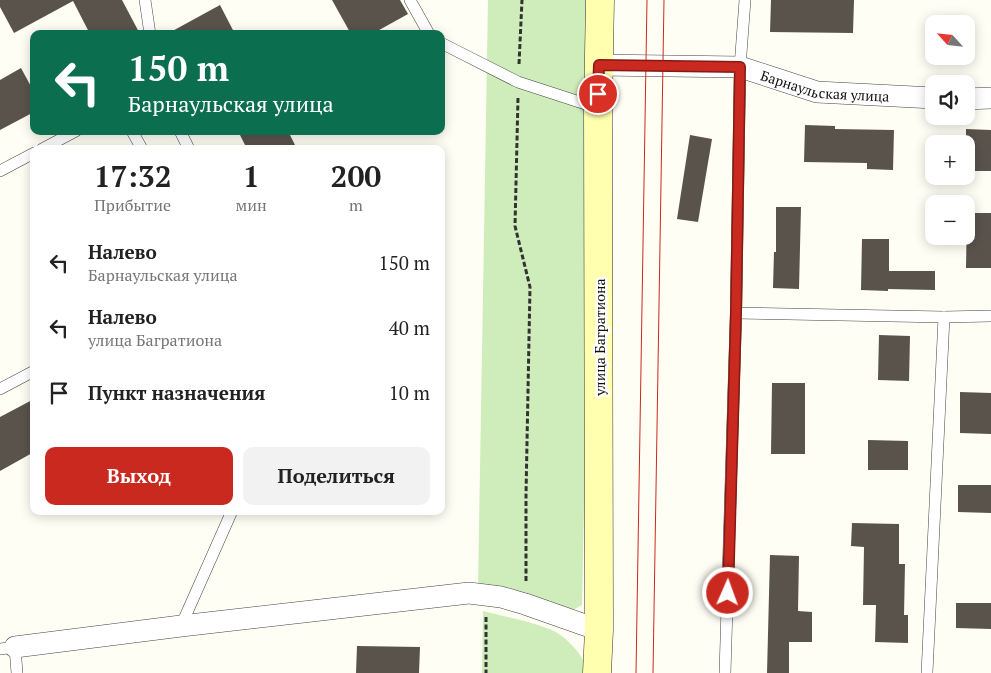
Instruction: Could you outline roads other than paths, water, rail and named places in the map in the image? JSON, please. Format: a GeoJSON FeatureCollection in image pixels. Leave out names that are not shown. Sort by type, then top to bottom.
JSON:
{"type":"FeatureCollection","features":[{"type":"Feature","properties":{"kind":"street","name":"улица Багратиона"},"geometry":{"type":"LineString","coordinates":[[597,673],[599,630],[598,108],[600,0]]}},
{"type":"Feature","properties":{"kind":"street","name":"Барнаульская улица"},"geometry":{"type":"LineString","coordinates":[[599,65],[740,67],[817,92],[925,98]]}},
{"type":"Feature","properties":{"kind":"street"},"geometry":{"type":"LineString","coordinates":[[975,99],[991,98]]}},
{"type":"Feature","properties":{"kind":"street"},"geometry":{"type":"LineString","coordinates":[[8,648],[469,592],[501,597],[525,604],[599,630]]}},
{"type":"Feature","properties":{"kind":"lane"},"geometry":{"type":"LineString","coordinates":[[145,0],[149,30]]}},
{"type":"Feature","properties":{"kind":"lane"},"geometry":{"type":"LineString","coordinates":[[410,0],[427,30]]}},
{"type":"Feature","properties":{"kind":"lane"},"geometry":{"type":"LineString","coordinates":[[725,673],[736,313],[740,67],[744,0]]}},
{"type":"Feature","properties":{"kind":"lane"},"geometry":{"type":"LineString","coordinates":[[445,45],[518,82],[598,108]]}},
{"type":"Feature","properties":{"kind":"lane"},"geometry":{"type":"LineString","coordinates":[[50,145],[68,135]]}},
{"type":"Feature","properties":{"kind":"lane"},"geometry":{"type":"LineString","coordinates":[[0,171],[30,155]]}},
{"type":"Feature","properties":{"kind":"lane"},"geometry":{"type":"LineString","coordinates":[[736,313],[944,317],[991,316]]}},
{"type":"Feature","properties":{"kind":"lane"},"geometry":{"type":"LineString","coordinates":[[927,673],[944,317]]}},
{"type":"Feature","properties":{"kind":"lane"},"geometry":{"type":"LineString","coordinates":[[0,389],[30,373]]}},
{"type":"Feature","properties":{"kind":"lane"},"geometry":{"type":"LineString","coordinates":[[181,626],[230,515]]}},
{"type":"Feature","properties":{"kind":"lane"},"geometry":{"type":"LineString","coordinates":[[8,648],[17,673]]}},
{"type":"Feature","properties":{"kind":"tram line"},"geometry":{"type":"LineString","coordinates":[[636,673],[647,0]]}},
{"type":"Feature","properties":{"kind":"tram line"},"geometry":{"type":"LineString","coordinates":[[653,673],[664,0]]}}]}
